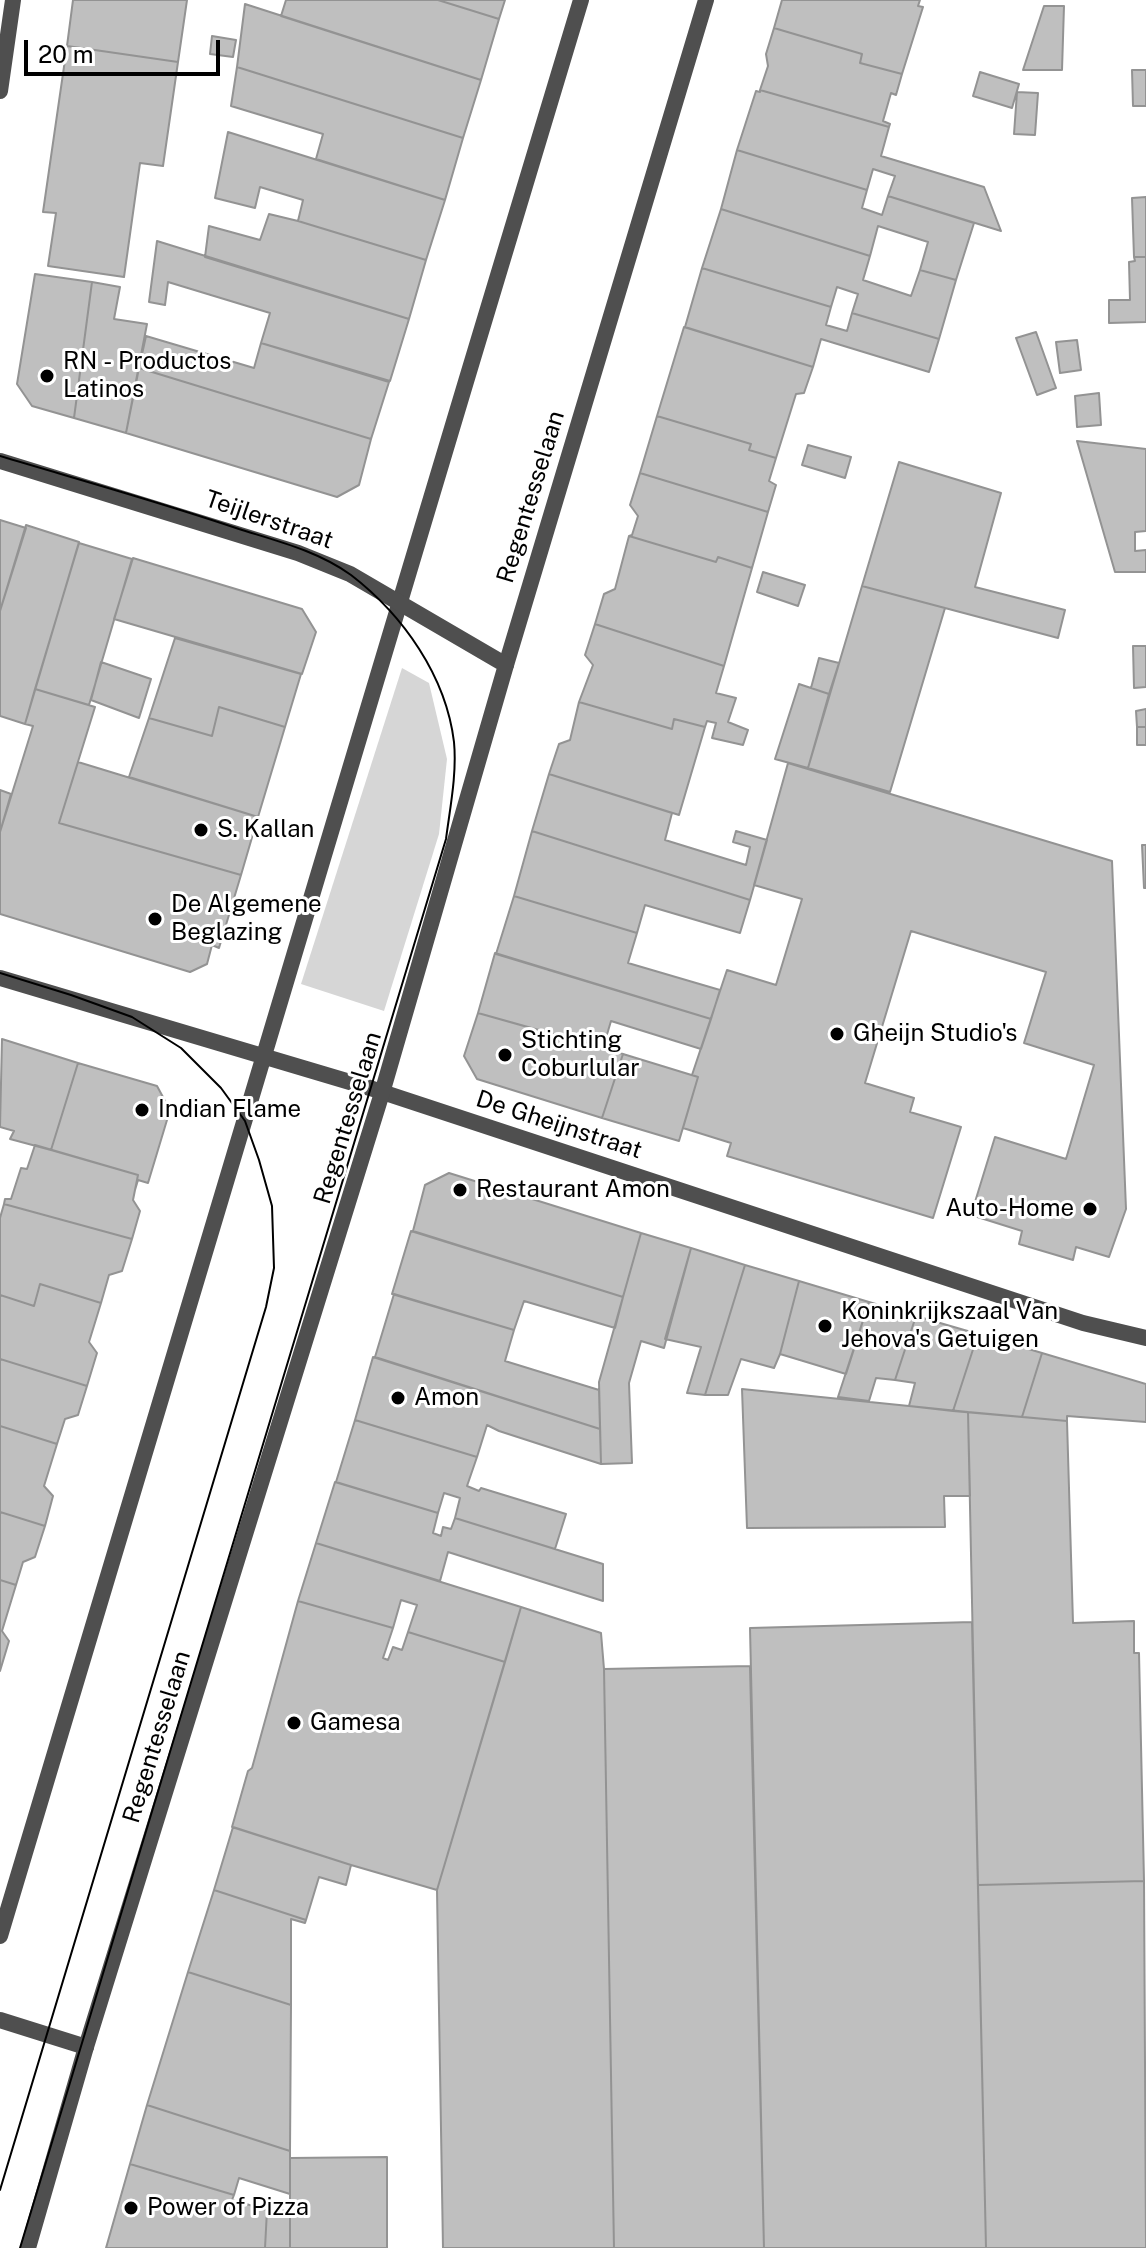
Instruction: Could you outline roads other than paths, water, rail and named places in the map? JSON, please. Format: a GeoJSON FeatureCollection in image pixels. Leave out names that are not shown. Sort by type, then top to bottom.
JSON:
{"type":"FeatureCollection","features":[{"type":"Feature","properties":{"kind":"street"},"geometry":{"type":"LineString","coordinates":[[0,91],[13,0]]}},
{"type":"Feature","properties":{"kind":"street"},"geometry":{"type":"LineString","coordinates":[[0,1936],[581,0]]}},
{"type":"Feature","properties":{"kind":"street","name":"Regentesselaan"},"geometry":{"type":"LineString","coordinates":[[28,2248],[86,2047],[382,1093],[506,665],[706,0]]}},
{"type":"Feature","properties":{"kind":"street","name":"Teijlerstraat"},"geometry":{"type":"LineString","coordinates":[[0,461],[298,553],[350,574],[506,665]]}},
{"type":"Feature","properties":{"kind":"street","name":"De Gheijnstraat"},"geometry":{"type":"LineString","coordinates":[[0,978],[382,1093],[1083,1323],[1146,1338]]}},
{"type":"Feature","properties":{"kind":"street"},"geometry":{"type":"LineString","coordinates":[[0,2020],[86,2047]]}},
{"type":"Feature","properties":{"kind":"tram line"},"geometry":{"type":"LineString","coordinates":[[0,456],[282,542],[311,553],[351,575],[388,609],[432,671],[449,718],[455,754],[446,839],[20,2248]]}},
{"type":"Feature","properties":{"kind":"tram line"},"geometry":{"type":"LineString","coordinates":[[0,973],[132,1017],[181,1048],[221,1088],[245,1121],[259,1160],[272,1206],[274,1268],[266,1307],[0,2190]]}},
{"type":"Feature","properties":{"kind":"place","name":"RN - Productos Latinos"},"geometry":{"type":"Point","coordinates":[47,376]}},
{"type":"Feature","properties":{"kind":"place","name":"S. Kallan"},"geometry":{"type":"Point","coordinates":[201,830]}},
{"type":"Feature","properties":{"kind":"place","name":"De Algemene Beglazing"},"geometry":{"type":"Point","coordinates":[155,919]}},
{"type":"Feature","properties":{"kind":"place","name":"Gheijn Studio's"},"geometry":{"type":"Point","coordinates":[837,1034]}},
{"type":"Feature","properties":{"kind":"place","name":"Stichting Coburlular"},"geometry":{"type":"Point","coordinates":[505,1055]}},
{"type":"Feature","properties":{"kind":"place","name":"Indian Flame"},"geometry":{"type":"Point","coordinates":[142,1110]}},
{"type":"Feature","properties":{"kind":"place","name":"Restaurant Amon"},"geometry":{"type":"Point","coordinates":[460,1190]}},
{"type":"Feature","properties":{"kind":"place","name":"Auto-Home"},"geometry":{"type":"Point","coordinates":[1090,1209]}},
{"type":"Feature","properties":{"kind":"place","name":"Koninkrijkszaal Van Jehova's Getuigen"},"geometry":{"type":"Point","coordinates":[825,1326]}},
{"type":"Feature","properties":{"kind":"place","name":"Amon"},"geometry":{"type":"Point","coordinates":[398,1398]}},
{"type":"Feature","properties":{"kind":"place","name":"Gamesa"},"geometry":{"type":"Point","coordinates":[294,1723]}},
{"type":"Feature","properties":{"kind":"place","name":"Power of Pizza"},"geometry":{"type":"Point","coordinates":[131,2208]}}]}
